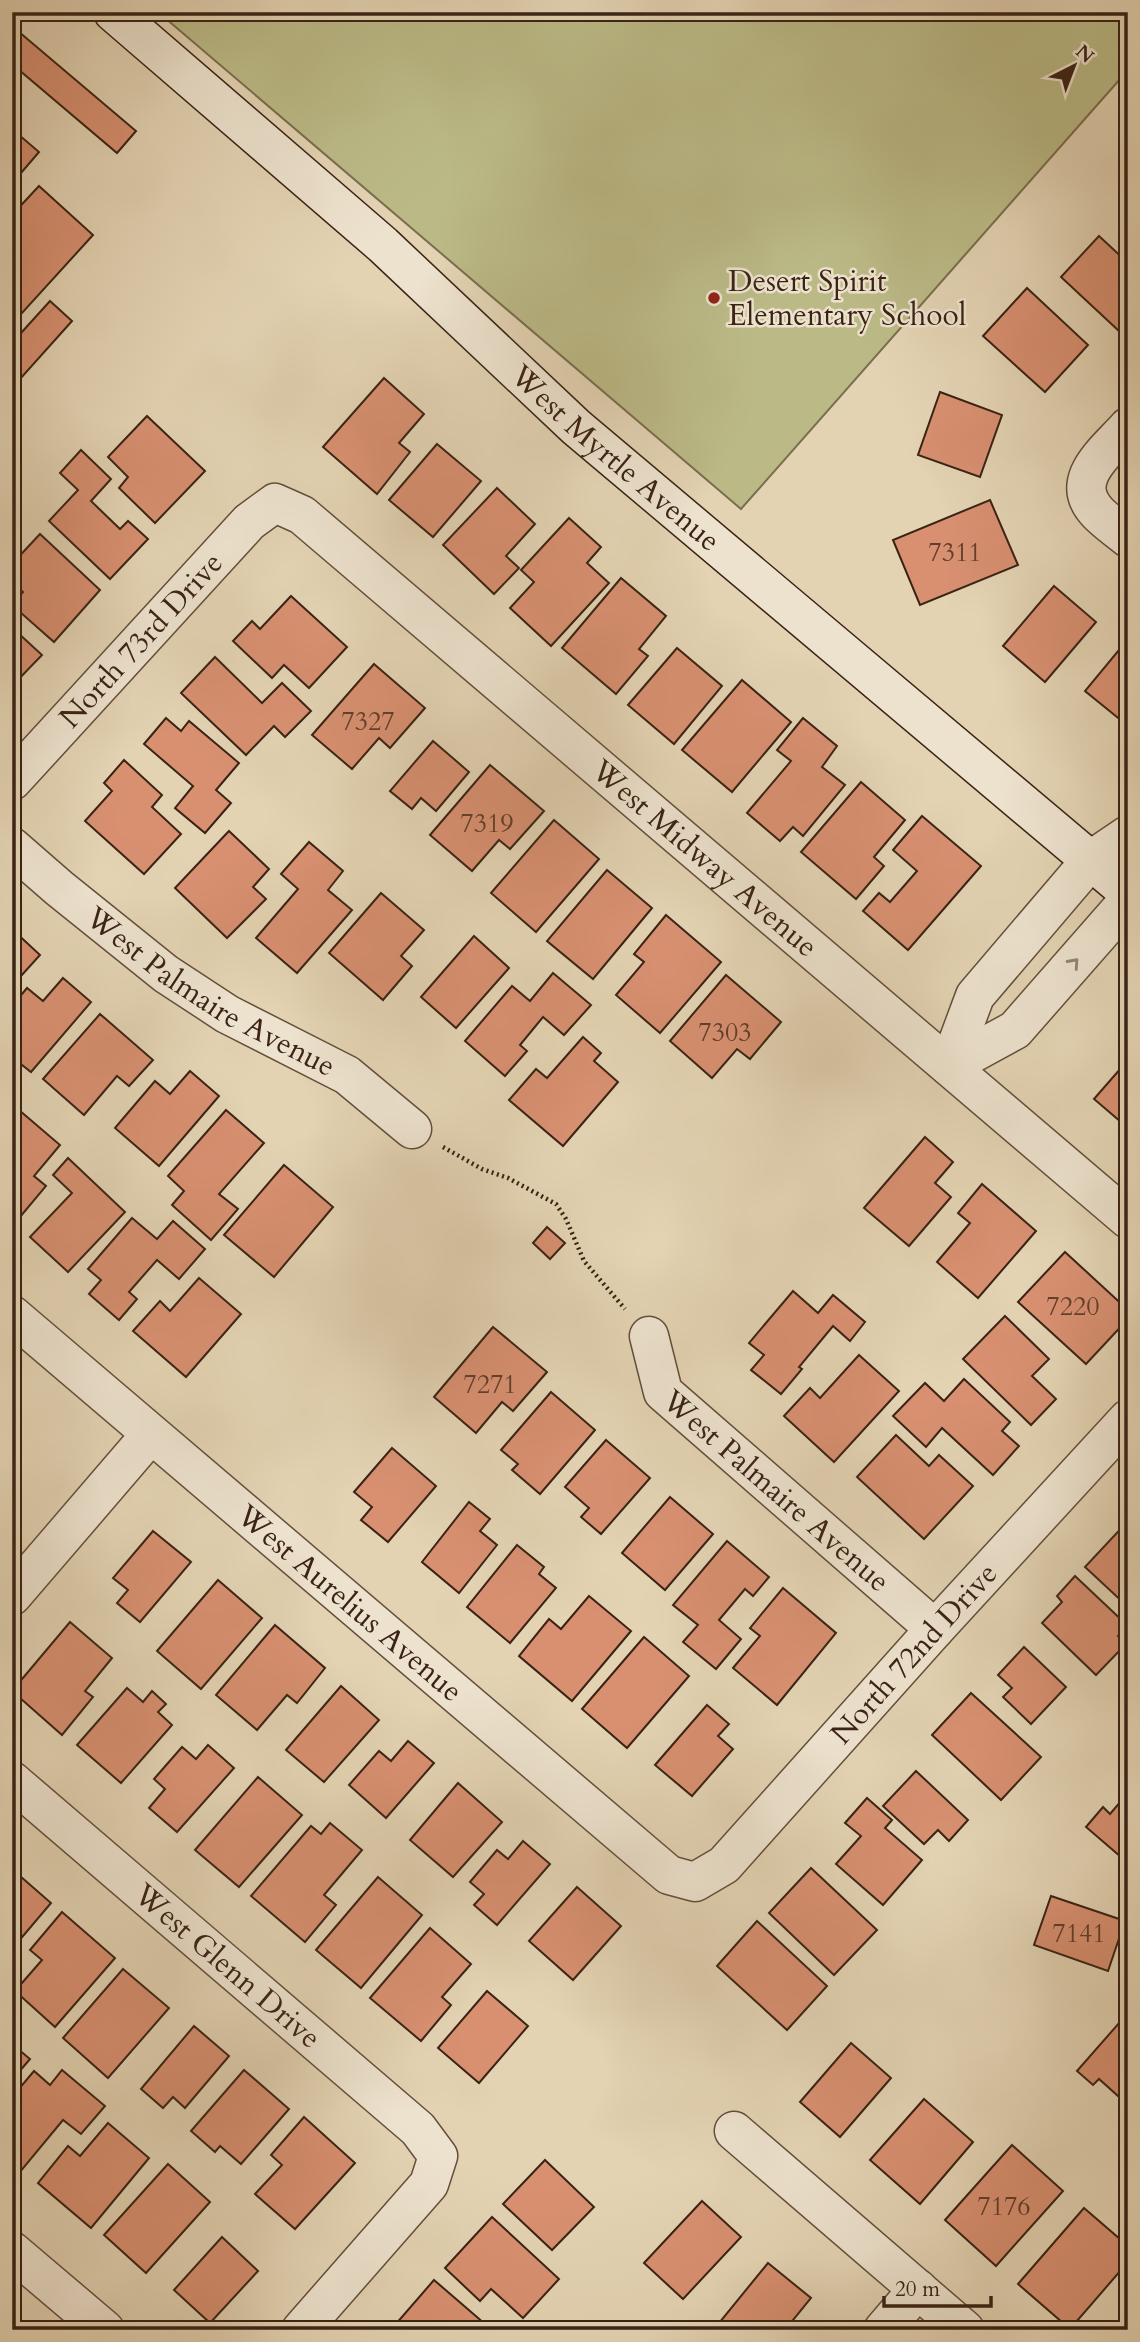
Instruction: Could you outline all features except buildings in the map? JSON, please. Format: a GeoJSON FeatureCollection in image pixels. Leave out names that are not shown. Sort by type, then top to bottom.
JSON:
{"type":"FeatureCollection","features":[{"type":"Feature","properties":{"kind":"street","name":"West Myrtle Avenue"},"geometry":{"type":"LineString","coordinates":[[113,12],[383,245],[576,427],[1128,892]]}},
{"type":"Feature","properties":{"kind":"street"},"geometry":{"type":"LineString","coordinates":[[1128,427],[1089,470],[1086,490],[1097,512],[1128,538]]}},
{"type":"Feature","properties":{"kind":"street","name":"North 73rd Drive"},"geometry":{"type":"LineString","coordinates":[[12,781],[249,522],[275,503]]}},
{"type":"Feature","properties":{"kind":"street","name":"West Midway Avenue"},"geometry":{"type":"LineString","coordinates":[[275,503],[302,515],[1128,1219]]}},
{"type":"Feature","properties":{"kind":"street"},"geometry":{"type":"LineString","coordinates":[[948,1066],[975,996],[1091,860],[1128,835]]}},
{"type":"Feature","properties":{"kind":"street","name":"West Palmaire Avenue"},"geometry":{"type":"LineString","coordinates":[[12,847],[166,974],[227,1014],[347,1075],[412,1129]]}},
{"type":"Feature","properties":{"kind":"street"},"geometry":{"type":"LineString","coordinates":[[948,1066],[1015,1030],[1128,901]]}},
{"type":"Feature","properties":{"kind":"street"},"geometry":{"type":"LineString","coordinates":[[1000,966],[1040,1001]]}},
{"type":"Feature","properties":{"kind":"street","name":"West Aurelius Avenue"},"geometry":{"type":"LineString","coordinates":[[12,1315],[670,1875],[695,1882]]}},
{"type":"Feature","properties":{"kind":"street","name":"West Palmaire Avenue"},"geometry":{"type":"LineString","coordinates":[[649,1336],[663,1392],[935,1629]]}},
{"type":"Feature","properties":{"kind":"street","name":"North 72nd Drive"},"geometry":{"type":"LineString","coordinates":[[695,1882],[724,1865],[1128,1419]]}},
{"type":"Feature","properties":{"kind":"street"},"geometry":{"type":"LineString","coordinates":[[12,1596],[151,1434]]}},
{"type":"Feature","properties":{"kind":"street","name":"West Glenn Drive"},"geometry":{"type":"LineString","coordinates":[[12,1781],[418,2129],[438,2155],[429,2184],[301,2330]]}},
{"type":"Feature","properties":{"kind":"street"},"geometry":{"type":"LineString","coordinates":[[734,2131],[965,2330]]}},
{"type":"Feature","properties":{"kind":"street"},"geometry":{"type":"LineString","coordinates":[[12,2251],[104,2330]]}},
{"type":"Feature","properties":{"kind":"street"},"geometry":{"type":"LineString","coordinates":[[883,2330],[918,2289]]}},
{"type":"Feature","properties":{"kind":"path"},"geometry":{"type":"LineString","coordinates":[[412,1129],[482,1169],[508,1178],[556,1204],[566,1219],[584,1261],[649,1336]]}},
{"type":"Feature","properties":{"kind":"shaded area","name":"Desert Spirit Elementary School"},"geometry":{"type":"Polygon","coordinates":[[[158,12],[1128,12],[1128,70],[741,509],[158,12]]]}},
{"type":"Feature","properties":{"kind":"place","name":"Desert Spirit Elementary School"},"geometry":{"type":"Point","coordinates":[714,298]}}]}
